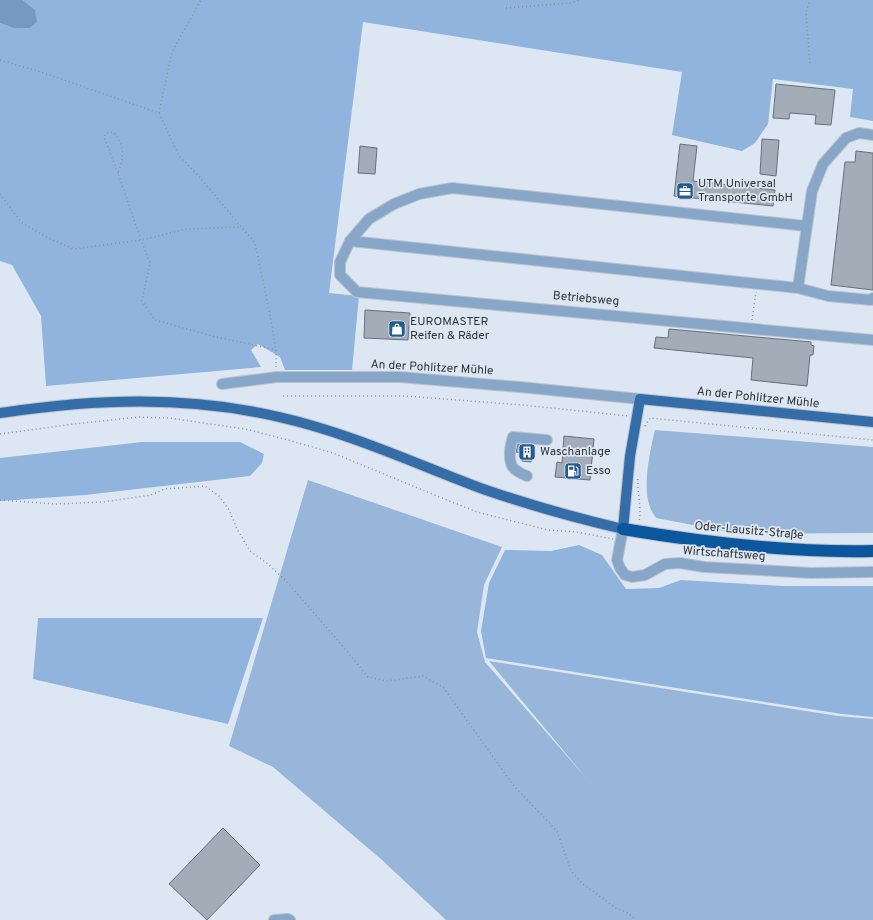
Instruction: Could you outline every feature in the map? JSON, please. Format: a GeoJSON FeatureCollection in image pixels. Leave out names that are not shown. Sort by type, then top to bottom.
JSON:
{"type":"FeatureCollection","features":[{"type":"Feature","properties":{"kind":"highway","name":"Oder-Lausitz-Straße"},"geometry":{"type":"LineString","coordinates":[[622,534],[637,531],[697,541],[752,547],[803,550],[873,551]]}},
{"type":"Feature","properties":{"kind":"main road"},"geometry":{"type":"LineString","coordinates":[[0,413],[40,407],[138,400],[202,404],[251,411],[281,417],[350,438],[484,489],[622,534],[630,456],[640,399]]}},
{"type":"Feature","properties":{"kind":"main road","name":"An der Pohlitzer Mühle"},"geometry":{"type":"LineString","coordinates":[[640,399],[873,422]]}},
{"type":"Feature","properties":{"kind":"street"},"geometry":{"type":"LineString","coordinates":[[798,288],[812,191],[823,164],[846,138],[859,133],[873,135]]}},
{"type":"Feature","properties":{"kind":"street","name":"Betriebsweg"},"geometry":{"type":"LineString","coordinates":[[806,226],[452,188],[419,194],[394,204],[369,219],[350,241],[340,262],[340,275],[357,292],[873,340]]}},
{"type":"Feature","properties":{"kind":"street"},"geometry":{"type":"LineString","coordinates":[[350,241],[798,288],[828,296],[871,300],[873,298]]}},
{"type":"Feature","properties":{"kind":"street","name":"An der Pohlitzer Mühle"},"geometry":{"type":"LineString","coordinates":[[222,384],[277,377],[400,377],[640,399]]}},
{"type":"Feature","properties":{"kind":"street"},"geometry":{"type":"LineString","coordinates":[[527,476],[516,471],[510,462],[511,440],[513,437],[547,440]]}},
{"type":"Feature","properties":{"kind":"street","name":"Wirtschaftsweg"},"geometry":{"type":"LineString","coordinates":[[622,534],[617,560],[625,575],[632,577],[645,575],[665,564],[680,563],[704,567],[811,573],[873,572]]}},
{"type":"Feature","properties":{"kind":"street"},"geometry":{"type":"LineString","coordinates":[[274,920],[289,919]]}},
{"type":"Feature","properties":{"kind":"path"},"geometry":{"type":"LineString","coordinates":[[201,0],[172,52],[159,113],[179,156],[196,173],[255,243],[276,350],[277,377]]}},
{"type":"Feature","properties":{"kind":"path"},"geometry":{"type":"LineString","coordinates":[[506,8],[571,3],[579,0]]}},
{"type":"Feature","properties":{"kind":"path"},"geometry":{"type":"LineString","coordinates":[[810,0],[806,12],[810,63]]}},
{"type":"Feature","properties":{"kind":"path"},"geometry":{"type":"LineString","coordinates":[[0,60],[44,73],[159,113]]}},
{"type":"Feature","properties":{"kind":"path"},"geometry":{"type":"LineString","coordinates":[[118,173],[122,163],[123,149],[119,138],[113,132],[106,133],[104,137],[118,173],[140,240],[150,263],[142,301],[155,320],[212,336],[276,350]]}},
{"type":"Feature","properties":{"kind":"path"},"geometry":{"type":"LineString","coordinates":[[0,194],[21,222],[46,237],[74,248],[140,240],[187,229],[241,228]]}},
{"type":"Feature","properties":{"kind":"path"},"geometry":{"type":"LineString","coordinates":[[751,328],[758,284]]}},
{"type":"Feature","properties":{"kind":"path"},"geometry":{"type":"LineString","coordinates":[[283,396],[405,396],[522,405],[873,440]]}},
{"type":"Feature","properties":{"kind":"path"},"geometry":{"type":"LineString","coordinates":[[0,434],[140,417],[169,418],[245,429],[333,453],[477,512],[548,530],[622,534]]}},
{"type":"Feature","properties":{"kind":"path"},"geometry":{"type":"LineString","coordinates":[[643,431],[650,418]]}},
{"type":"Feature","properties":{"kind":"path"},"geometry":{"type":"LineString","coordinates":[[637,531],[640,510],[637,492],[638,479]]}},
{"type":"Feature","properties":{"kind":"path"},"geometry":{"type":"LineString","coordinates":[[0,500],[55,504],[103,502],[151,495],[164,489],[205,486],[219,496],[226,506],[250,552],[268,564],[285,580],[368,677],[387,681],[423,676],[443,687],[514,786],[557,831],[572,871],[584,884],[616,908],[628,913],[636,920]]}},
{"type":"Feature","properties":{"kind":"shaded area"},"geometry":{"type":"Polygon","coordinates":[[[0,0],[23,0],[35,10],[37,22],[30,28],[13,28],[0,23],[0,0]]]}},
{"type":"Feature","properties":{"kind":"shaded area"},"geometry":{"type":"Polygon","coordinates":[[[23,0],[873,0],[873,121],[850,117],[853,89],[773,79],[768,124],[755,143],[742,151],[672,135],[682,72],[363,22],[329,293],[359,296],[352,370],[285,370],[280,357],[258,344],[251,350],[261,367],[46,386],[41,316],[12,265],[0,261],[0,23],[13,28],[35,10],[23,0]]]}},
{"type":"Feature","properties":{"kind":"shaded area"},"geometry":{"type":"Polygon","coordinates":[[[655,430],[873,447],[873,533],[740,534],[656,518],[650,508],[647,490],[649,458],[655,430]]]}},
{"type":"Feature","properties":{"kind":"shaded area"},"geometry":{"type":"Polygon","coordinates":[[[142,442],[240,442],[264,454],[262,463],[250,476],[85,495],[0,501],[0,458],[142,442]]]}},
{"type":"Feature","properties":{"kind":"shaded area"},"geometry":{"type":"Polygon","coordinates":[[[308,480],[502,547],[484,585],[477,632],[485,662],[587,779],[489,661],[838,716],[873,719],[873,920],[446,920],[382,860],[273,767],[229,746],[308,480]]]}},
{"type":"Feature","properties":{"kind":"shaded area"},"geometry":{"type":"Polygon","coordinates":[[[579,545],[602,555],[626,589],[659,588],[681,580],[783,586],[873,586],[873,717],[842,714],[486,658],[481,631],[489,583],[505,550],[551,551],[579,545]]]}},
{"type":"Feature","properties":{"kind":"shaded area"},"geometry":{"type":"Polygon","coordinates":[[[38,618],[263,618],[228,724],[33,679],[38,618]]]}},
{"type":"Feature","properties":{"kind":"building"},"geometry":{"type":"Polygon","coordinates":[[[776,84],[835,90],[831,125],[815,124],[816,115],[790,113],[789,119],[773,118],[776,84]]]}},
{"type":"Feature","properties":{"kind":"building"},"geometry":{"type":"Polygon","coordinates":[[[762,139],[779,140],[776,176],[760,174],[762,139]]]}},
{"type":"Feature","properties":{"kind":"building"},"geometry":{"type":"Polygon","coordinates":[[[680,144],[697,146],[693,181],[775,190],[773,206],[674,196],[680,144]]]}},
{"type":"Feature","properties":{"kind":"building"},"geometry":{"type":"Polygon","coordinates":[[[360,146],[377,148],[375,174],[358,173],[360,146]]]}},
{"type":"Feature","properties":{"kind":"building"},"geometry":{"type":"Polygon","coordinates":[[[856,151],[873,153],[873,290],[831,285],[845,162],[855,162],[856,151]]]}},
{"type":"Feature","properties":{"kind":"building"},"geometry":{"type":"Polygon","coordinates":[[[365,310],[410,313],[408,340],[364,338],[365,310]]]}},
{"type":"Feature","properties":{"kind":"building"},"geometry":{"type":"Polygon","coordinates":[[[669,329],[811,342],[811,345],[814,346],[813,355],[810,355],[807,386],[751,380],[753,358],[654,348],[656,337],[668,338],[669,329]]]}},
{"type":"Feature","properties":{"kind":"building"},"geometry":{"type":"Polygon","coordinates":[[[564,436],[594,439],[590,480],[555,477],[557,462],[562,463],[564,436]]]}},
{"type":"Feature","properties":{"kind":"building","name":"Waschanlage"},"geometry":{"type":"Polygon","coordinates":[[[518,444],[533,445],[531,462],[522,461],[522,453],[516,452],[518,444]]]}},
{"type":"Feature","properties":{"kind":"building"},"geometry":{"type":"Polygon","coordinates":[[[223,828],[260,865],[207,920],[169,884],[223,828]]]}},
{"type":"Feature","properties":{"kind":"place","name":"UTM Universal Transporte GmbH"},"geometry":{"type":"Point","coordinates":[685,191]}},
{"type":"Feature","properties":{"kind":"place","name":"EUROMASTER Reifen & Räder"},"geometry":{"type":"Point","coordinates":[397,329]}},
{"type":"Feature","properties":{"kind":"place","name":"Waschanlage"},"geometry":{"type":"Point","coordinates":[527,452]}},
{"type":"Feature","properties":{"kind":"place","name":"Esso"},"geometry":{"type":"Point","coordinates":[573,471]}}]}
